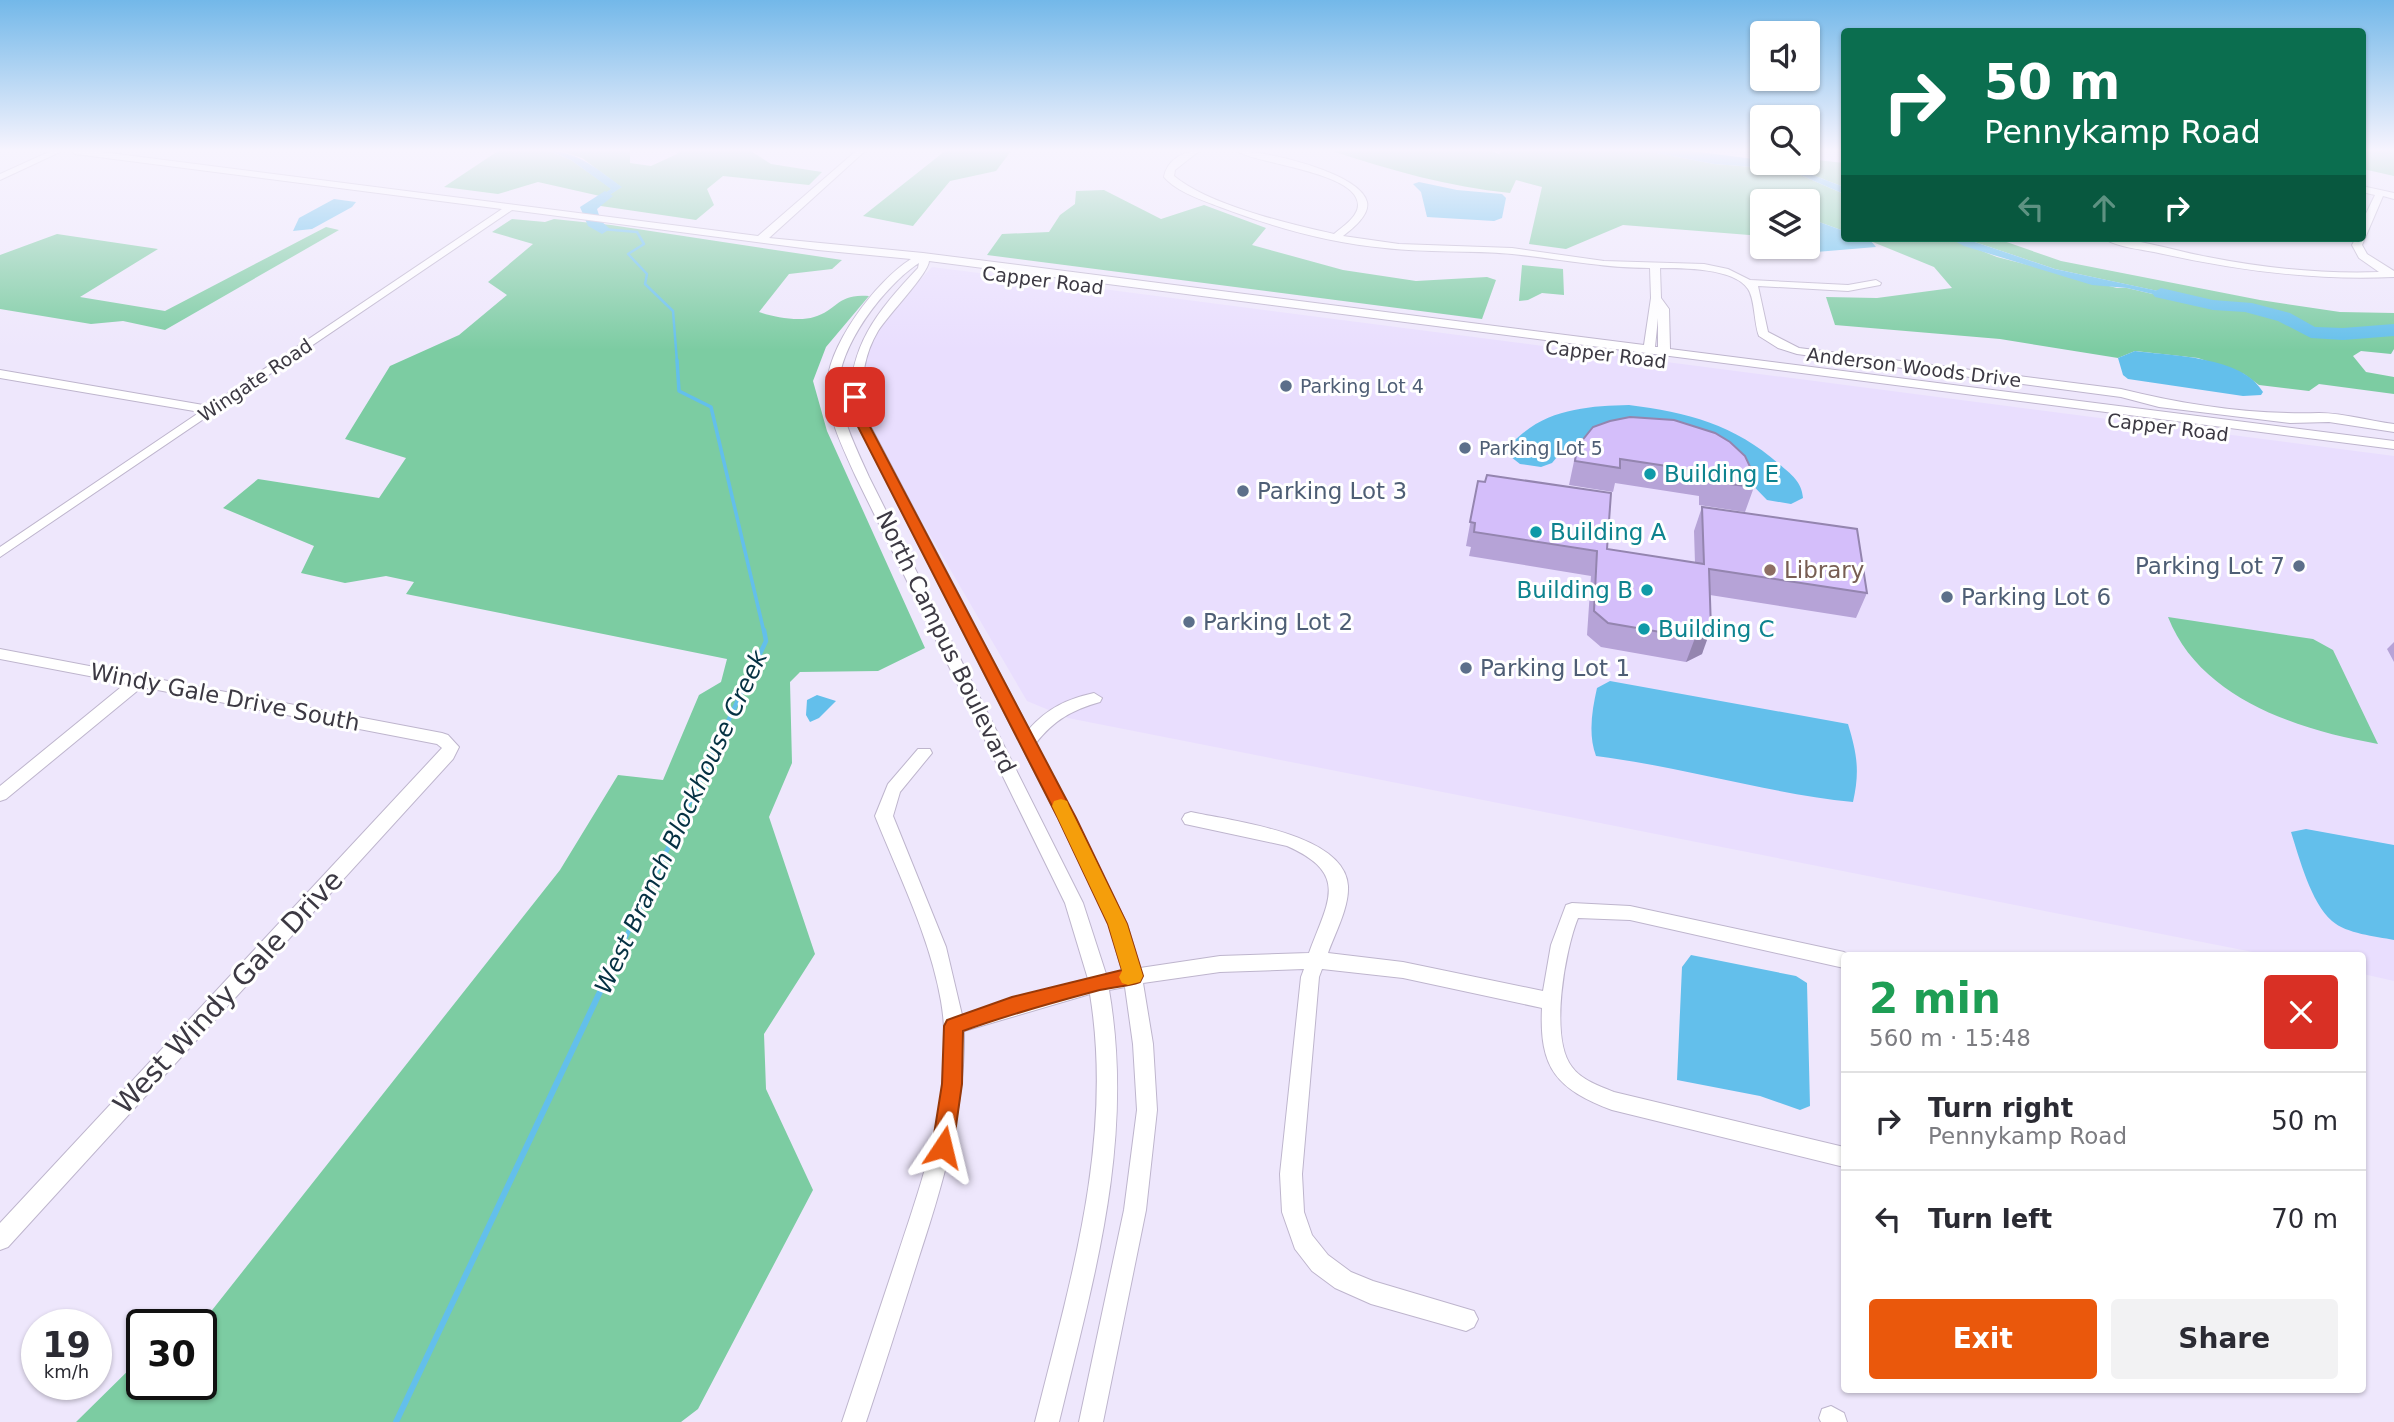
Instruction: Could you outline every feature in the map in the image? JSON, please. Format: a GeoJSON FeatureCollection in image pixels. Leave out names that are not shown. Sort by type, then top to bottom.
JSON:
{"type":"FeatureCollection","features":[{"type":"Feature","properties":{"kind":"street","name":"Wingate Road"},"geometry":{"type":"LineString","coordinates":[[0,553],[496,217]]}},
{"type":"Feature","properties":{"kind":"street","name":"Capper Road"},"geometry":{"type":"LineString","coordinates":[[592,217],[2394,456]]}},
{"type":"Feature","properties":{"kind":"street"},"geometry":{"type":"LineString","coordinates":[[761,239],[786,217]]}},
{"type":"Feature","properties":{"kind":"street"},"geometry":{"type":"LineString","coordinates":[[1265,217],[1336,237],[1382,245],[1509,251],[1579,262],[1713,269],[1749,283],[1773,282],[1843,288],[1865,288],[1876,283]]}},
{"type":"Feature","properties":{"kind":"street"},"geometry":{"type":"LineString","coordinates":[[1336,237],[1357,217]]}},
{"type":"Feature","properties":{"kind":"street"},"geometry":{"type":"LineString","coordinates":[[2126,242],[2183,255],[2304,273],[2352,277],[2392,274]]}},
{"type":"Feature","properties":{"kind":"street"},"geometry":{"type":"LineString","coordinates":[[2359,242],[2357,245],[2363,256],[2392,274]]}},
{"type":"Feature","properties":{"kind":"street","name":"Capper Road"},"geometry":{"type":"LineString","coordinates":[[919,261],[1649,349],[2394,445]]}},
{"type":"Feature","properties":{"kind":"street","name":"North Campus Boulevard"},"geometry":{"type":"LineString","coordinates":[[919,261],[853,329],[836,371],[834,397],[840,422],[1074,903],[1087,934],[1101,982],[1109,1042],[1108,1132],[1094,1222],[1047,1422]]}},
{"type":"Feature","properties":{"kind":"street","name":"North Campus Boulevard"},"geometry":{"type":"LineString","coordinates":[[919,261],[872,330],[856,371],[856,410],[1067,818],[1118,924],[1133,976],[1143,1044],[1147,1110],[1135,1210],[1091,1422]]}},
{"type":"Feature","properties":{"kind":"street"},"geometry":{"type":"LineString","coordinates":[[1649,349],[1652,308],[1658,300],[1656,267]]}},
{"type":"Feature","properties":{"kind":"street","name":"Anderson Woods Drive"},"geometry":{"type":"LineString","coordinates":[[1749,283],[1757,297],[1759,326],[1763,334],[1782,346],[1797,351],[2121,393],[2159,403],[2394,428]]}},
{"type":"Feature","properties":{"kind":"street"},"geometry":{"type":"LineString","coordinates":[[1658,300],[1664,309],[1664,351]]}},
{"type":"Feature","properties":{"kind":"street"},"geometry":{"type":"LineString","coordinates":[[1650,327],[1664,329]]}},
{"type":"Feature","properties":{"kind":"street"},"geometry":{"type":"LineString","coordinates":[[836,371],[856,371]]}},
{"type":"Feature","properties":{"kind":"street"},"geometry":{"type":"LineString","coordinates":[[0,374],[211,410]]}},
{"type":"Feature","properties":{"kind":"street"},"geometry":{"type":"LineString","coordinates":[[880,509],[903,502]]}},
{"type":"Feature","properties":{"kind":"street","name":"Windy Gale Drive South"},"geometry":{"type":"LineString","coordinates":[[0,654],[442,738],[448,743]]}},
{"type":"Feature","properties":{"kind":"street"},"geometry":{"type":"LineString","coordinates":[[0,795],[139,681]]}},
{"type":"Feature","properties":{"kind":"street"},"geometry":{"type":"LineString","coordinates":[[1027,743],[1047,717],[1068,704],[1094,698]]}},
{"type":"Feature","properties":{"kind":"street","name":"West Windy Gale Drive"},"geometry":{"type":"LineString","coordinates":[[0,1239],[447,755],[451,747],[448,743]]}},
{"type":"Feature","properties":{"kind":"street"},"geometry":{"type":"LineString","coordinates":[[854,1422],[937,1169],[949,1112],[954,1026],[934,942],[884,816],[887,798],[924,753]]}},
{"type":"Feature","properties":{"kind":"street"},"geometry":{"type":"LineString","coordinates":[[1191,819],[1290,840],[1308,848],[1332,869],[1339,884],[1337,901],[1310,978],[1290,1174],[1289,1200],[1294,1223],[1308,1251],[1329,1273],[1357,1288],[1466,1319]]}},
{"type":"Feature","properties":{"kind":"street"},"geometry":{"type":"LineString","coordinates":[[1841,959],[1630,914],[1572,910],[1558,949],[1551,1026],[1553,1048],[1563,1072],[1587,1090],[1612,1101],[1841,1156]]}},
{"type":"Feature","properties":{"kind":"street"},"geometry":{"type":"LineString","coordinates":[[954,1026],[1012,1005],[1133,976],[1225,965],[1316,961],[1380,966],[1553,1002]]}},
{"type":"Feature","properties":{"kind":"shaded area"},"geometry":{"type":"Polygon","coordinates":[[[932,267],[2394,456],[2394,981],[2366,975],[2366,952],[2253,952],[1068,718],[1027,701],[857,410],[859,377],[875,329],[932,267]]]}},
{"type":"Feature","properties":{"kind":"green space"},"geometry":{"type":"Polygon","coordinates":[[[870,217],[920,217],[913,226],[870,217]]]}},
{"type":"Feature","properties":{"kind":"green space"},"geometry":{"type":"Polygon","coordinates":[[[1058,217],[1237,217],[1266,228],[1252,245],[1343,270],[1416,281],[1487,277],[1496,280],[1482,319],[987,255],[1002,234],[1049,232],[1058,217]]]}},
{"type":"Feature","properties":{"kind":"green space"},"geometry":{"type":"Polygon","coordinates":[[[1535,217],[1750,217],[1750,235],[1623,225],[1566,249],[1529,244],[1535,217]]]}},
{"type":"Feature","properties":{"kind":"green space"},"geometry":{"type":"Polygon","coordinates":[[[1820,217],[1841,217],[1841,230],[1820,222],[1820,217]]]}},
{"type":"Feature","properties":{"kind":"green space"},"geometry":{"type":"Polygon","coordinates":[[[512,219],[545,222],[554,219],[842,260],[832,269],[789,274],[759,312],[771,316],[808,318],[822,314],[844,299],[869,296],[826,347],[813,381],[827,431],[925,648],[878,671],[800,672],[790,682],[792,763],[769,817],[815,954],[764,1034],[766,1089],[813,1190],[698,1409],[681,1422],[76,1422],[98,1400],[112,1400],[112,1387],[126,1373],[126,1400],[217,1400],[217,1309],[213,1309],[560,870],[618,775],[663,780],[699,695],[721,682],[727,659],[406,594],[414,582],[386,576],[345,583],[301,573],[314,546],[223,508],[258,479],[379,498],[406,458],[345,439],[390,366],[459,335],[507,295],[488,282],[533,244],[492,232],[512,219]]]}},
{"type":"Feature","properties":{"kind":"green space"},"geometry":{"type":"Polygon","coordinates":[[[326,227],[339,230],[165,330],[123,321],[91,324],[0,309],[0,255],[57,234],[158,249],[80,297],[165,311],[326,227]]]}},
{"type":"Feature","properties":{"kind":"green space"},"geometry":{"type":"Polygon","coordinates":[[[1873,242],[1959,242],[1997,257],[2117,288],[2195,304],[2195,299],[2055,269],[1975,242],[2006,242],[2061,261],[2260,300],[2340,312],[2394,313],[2394,349],[2391,354],[2361,351],[2353,356],[2366,372],[2394,377],[2394,394],[2319,384],[2309,391],[2259,385],[2244,374],[2198,358],[2135,351],[2118,358],[2000,339],[1835,325],[1826,297],[1877,298],[1952,288],[1934,267],[1873,242]]]}},
{"type":"Feature","properties":{"kind":"green space"},"geometry":{"type":"Polygon","coordinates":[[[1522,265],[1563,269],[1564,295],[1542,293],[1519,301],[1522,265]]]}},
{"type":"Feature","properties":{"kind":"green space"},"geometry":{"type":"Polygon","coordinates":[[[2168,617],[2313,639],[2333,650],[2378,744],[2316,730],[2285,719],[2228,690],[2203,669],[2183,645],[2168,617]]]}},
{"type":"Feature","properties":{"kind":"water"},"geometry":{"type":"Polygon","coordinates":[[[333,217],[312,229],[293,231],[299,218],[333,217]]]}},
{"type":"Feature","properties":{"kind":"water"},"geometry":{"type":"Polygon","coordinates":[[[1433,217],[1502,217],[1494,221],[1433,217]]]}},
{"type":"Feature","properties":{"kind":"water"},"geometry":{"type":"Polygon","coordinates":[[[1820,222],[1841,230],[1841,242],[1872,242],[1876,247],[1820,252],[1820,222]]]}},
{"type":"Feature","properties":{"kind":"water"},"geometry":{"type":"Polygon","coordinates":[[[1956,242],[1975,242],[2055,269],[2196,299],[2195,304],[2127,288],[2092,285],[1956,242]]]}},
{"type":"Feature","properties":{"kind":"water"},"geometry":{"type":"Polygon","coordinates":[[[2135,351],[2205,360],[2223,365],[2253,380],[2263,392],[2261,395],[2243,396],[2128,379],[2123,375],[2118,358],[2135,351]]]}},
{"type":"Feature","properties":{"kind":"water"},"geometry":{"type":"Polygon","coordinates":[[[1629,405],[1690,416],[1745,439],[1792,475],[1801,487],[1803,498],[1791,504],[1767,500],[1735,467],[1587,441],[1562,451],[1552,463],[1541,467],[1520,464],[1506,453],[1523,433],[1547,418],[1574,410],[1629,405]]]}},
{"type":"Feature","properties":{"kind":"water"},"geometry":{"type":"Polygon","coordinates":[[[1610,681],[1848,724],[1856,763],[1853,802],[1788,793],[1596,756],[1591,731],[1595,696],[1597,688],[1610,681]]]}},
{"type":"Feature","properties":{"kind":"water"},"geometry":{"type":"Polygon","coordinates":[[[817,695],[836,701],[819,718],[810,722],[806,715],[807,700],[817,695]]]}},
{"type":"Feature","properties":{"kind":"water"},"geometry":{"type":"Polygon","coordinates":[[[2306,829],[2394,845],[2394,940],[2345,929],[2325,913],[2307,879],[2291,832],[2306,829]]]}},
{"type":"Feature","properties":{"kind":"water"},"geometry":{"type":"Polygon","coordinates":[[[1691,955],[1796,976],[1807,983],[1810,1106],[1800,1110],[1760,1096],[1677,1080],[1682,967],[1691,955]]]}},
{"type":"Feature","properties":{"kind":"building"},"geometry":{"type":"Polygon","coordinates":[[[1630,417],[1674,420],[1715,433],[1745,456],[1753,473],[1754,487],[1707,481],[1707,472],[1620,459],[1620,468],[1575,461],[1577,447],[1593,427],[1630,417]]]}},
{"type":"Feature","properties":{"kind":"building"},"geometry":{"type":"Polygon","coordinates":[[[1487,475],[1611,493],[1607,549],[1704,564],[1702,507],[1857,529],[1867,593],[1709,569],[1711,629],[1695,638],[1608,623],[1594,611],[1597,551],[1474,532],[1475,523],[1470,522],[1478,481],[1485,482],[1487,475]]]}},
{"type":"Feature","properties":{"kind":"waterway","name":"West Branch Blockhouse Creek"},"geometry":{"type":"LineString","coordinates":[[592,217],[594,223],[602,229]]}},
{"type":"Feature","properties":{"kind":"waterway","name":"West Branch Blockhouse Creek"},"geometry":{"type":"LineString","coordinates":[[602,229],[637,232],[644,244],[628,254],[647,274],[645,284],[673,311],[677,362]]}},
{"type":"Feature","properties":{"kind":"waterway"},"geometry":{"type":"LineString","coordinates":[[2161,293],[2213,305],[2246,307],[2284,317],[2311,332],[2343,334],[2394,330]]}},
{"type":"Feature","properties":{"kind":"waterway","name":"West Branch Blockhouse Creek"},"geometry":{"type":"LineString","coordinates":[[677,360],[679,391],[711,407],[764,632]]}},
{"type":"Feature","properties":{"kind":"waterway","name":"West Branch Blockhouse Creek"},"geometry":{"type":"LineString","coordinates":[[606,979],[766,641],[764,630]]}},
{"type":"Feature","properties":{"kind":"waterway","name":"West Branch Blockhouse Creek"},"geometry":{"type":"LineString","coordinates":[[396,1422],[607,977]]}},
{"type":"Feature","properties":{"kind":"slow traffic"},"geometry":{"type":"LineString","coordinates":[[1061,806],[1118,924],[1133,976],[1128,977]]}},
{"type":"Feature","properties":{"kind":"place","name":"Parking Lot 4"},"geometry":{"type":"Point","coordinates":[1286,386]}},
{"type":"Feature","properties":{"kind":"place","name":"Parking Lot 5"},"geometry":{"type":"Point","coordinates":[1465,448]}},
{"type":"Feature","properties":{"kind":"place","name":"Building E"},"geometry":{"type":"Point","coordinates":[1650,474]}},
{"type":"Feature","properties":{"kind":"place","name":"Parking Lot 3"},"geometry":{"type":"Point","coordinates":[1243,491]}},
{"type":"Feature","properties":{"kind":"place","name":"Building A"},"geometry":{"type":"Point","coordinates":[1536,532]}},
{"type":"Feature","properties":{"kind":"place","name":"Parking Lot 7"},"geometry":{"type":"Point","coordinates":[2299,566]}},
{"type":"Feature","properties":{"kind":"place","name":"Library"},"geometry":{"type":"Point","coordinates":[1770,570]}},
{"type":"Feature","properties":{"kind":"place","name":"Building B"},"geometry":{"type":"Point","coordinates":[1647,590]}},
{"type":"Feature","properties":{"kind":"place","name":"Parking Lot 6"},"geometry":{"type":"Point","coordinates":[1947,597]}},
{"type":"Feature","properties":{"kind":"place","name":"Parking Lot 2"},"geometry":{"type":"Point","coordinates":[1189,622]}},
{"type":"Feature","properties":{"kind":"place","name":"Building C"},"geometry":{"type":"Point","coordinates":[1644,629]}},
{"type":"Feature","properties":{"kind":"place","name":"Parking Lot 1"},"geometry":{"type":"Point","coordinates":[1466,668]}},
{"type":"Feature","properties":{"kind":"route"},"geometry":{"type":"LineString","coordinates":[[855,397],[856,410],[861,421],[1067,818],[1118,924],[1133,976],[1012,1005],[954,1026],[952,1084],[943,1147]]}}]}
